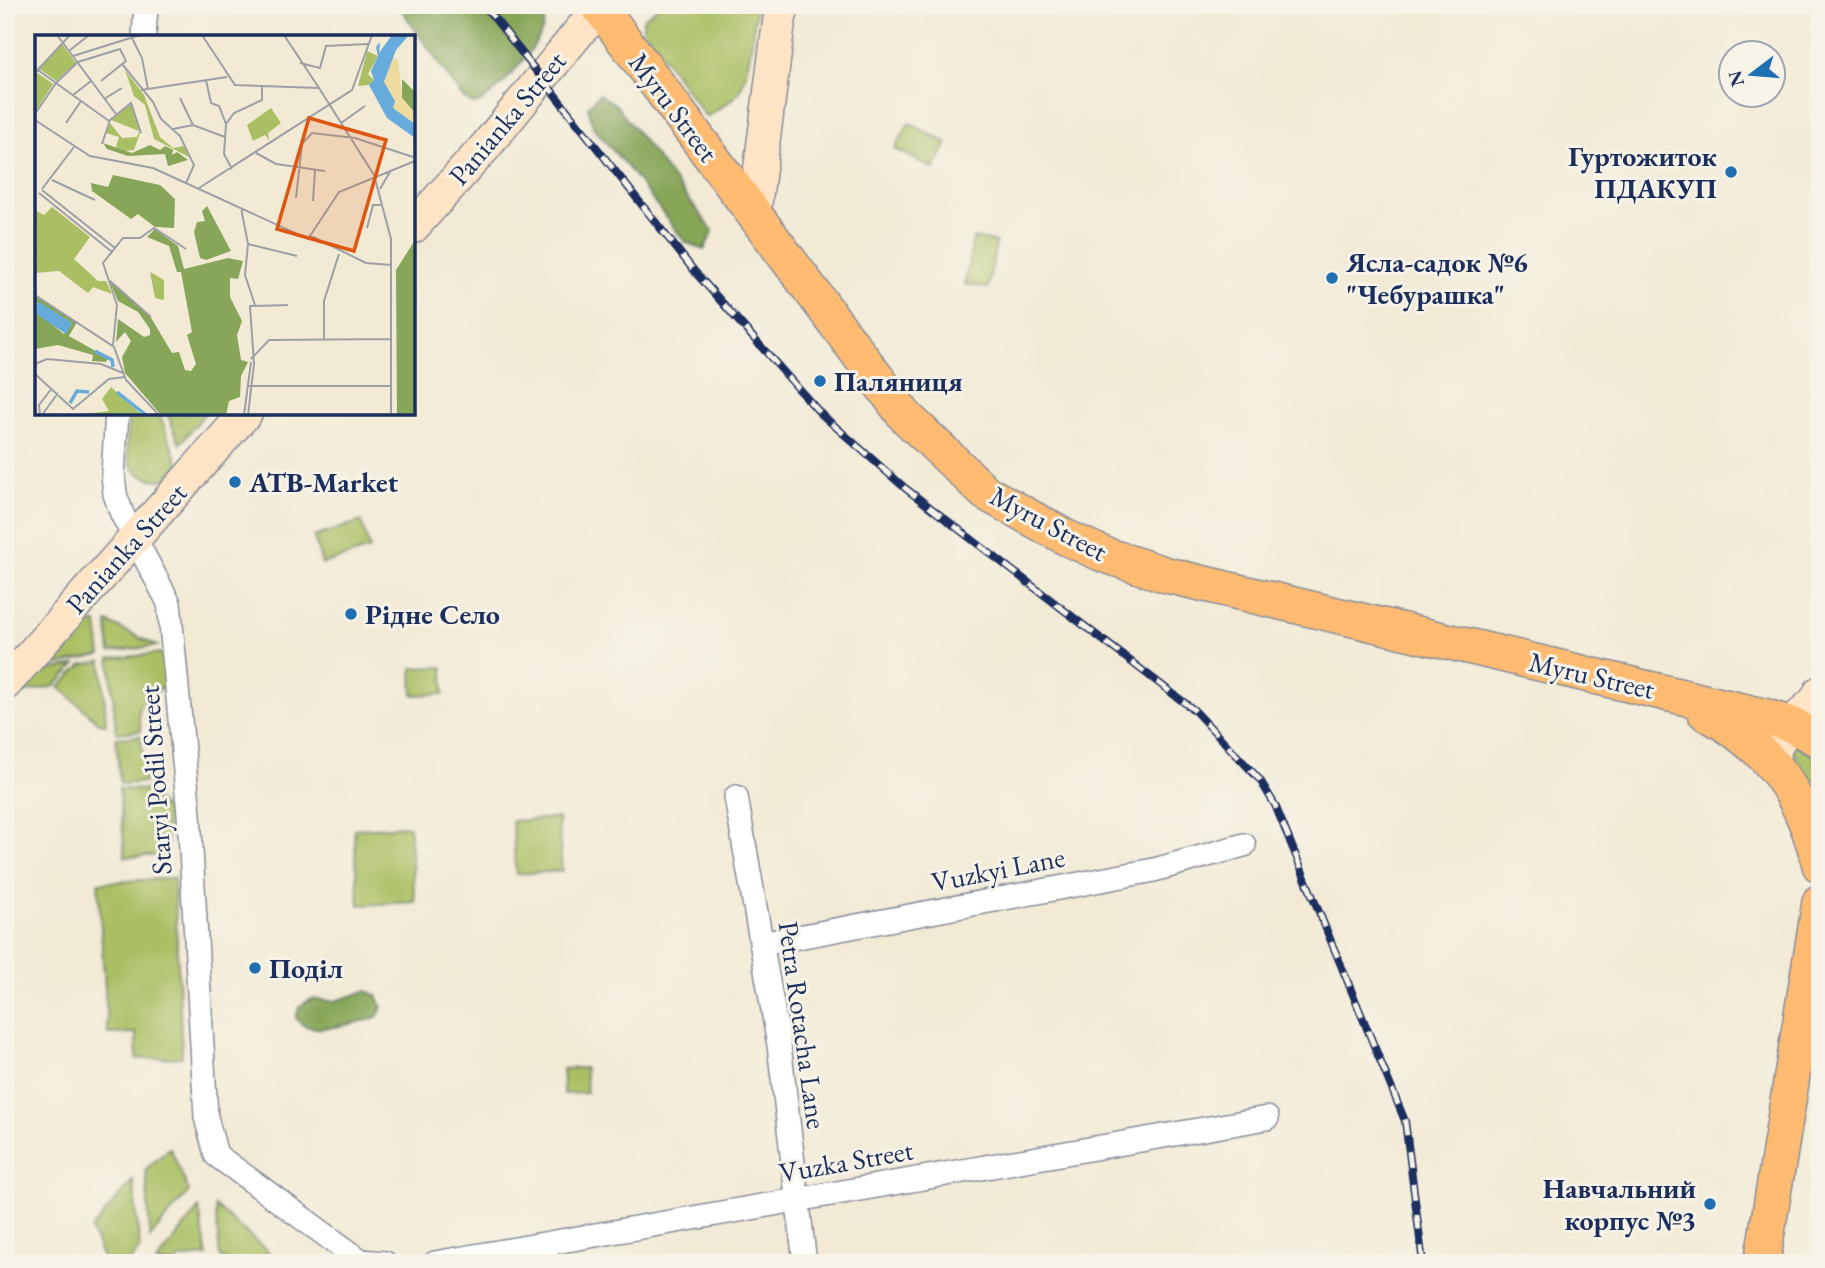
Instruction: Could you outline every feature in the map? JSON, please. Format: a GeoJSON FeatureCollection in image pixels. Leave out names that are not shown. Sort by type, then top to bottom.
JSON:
{"type":"FeatureCollection","features":[{"type":"Feature","properties":{"kind":"main road"},"geometry":{"type":"LineString","coordinates":[[754,215],[783,5]]}},
{"type":"Feature","properties":{"kind":"main road","name":"Myru Street"},"geometry":{"type":"LineString","coordinates":[[604,7],[754,215],[905,416],[986,493],[1067,538],[1105,555],[1167,575],[1675,695],[1806,733]]}},
{"type":"Feature","properties":{"kind":"main road","name":"Panianka Street"},"geometry":{"type":"LineString","coordinates":[[415,225],[486,146],[583,27],[604,7]]}},
{"type":"Feature","properties":{"kind":"main road","name":"Panianka Street"},"geometry":{"type":"LineString","coordinates":[[5,684],[244,415]]}},
{"type":"Feature","properties":{"kind":"main road"},"geometry":{"type":"LineString","coordinates":[[1772,763],[1773,751],[1781,736],[1806,733],[1820,692]]}},
{"type":"Feature","properties":{"kind":"main road","name":"Myru Street"},"geometry":{"type":"LineString","coordinates":[[1675,695],[1717,718],[1772,763],[1807,799],[1820,865]]}},
{"type":"Feature","properties":{"kind":"main road"},"geometry":{"type":"LineString","coordinates":[[1762,1263],[1820,902]]}},
{"type":"Feature","properties":{"kind":"street"},"geometry":{"type":"LineString","coordinates":[[144,35],[146,5]]}},
{"type":"Feature","properties":{"kind":"street","name":"Staryi Podil Street"},"geometry":{"type":"LineString","coordinates":[[117,415],[113,474],[115,494],[135,540],[169,603],[189,814],[206,1118],[216,1155],[361,1261],[385,1263]]}},
{"type":"Feature","properties":{"kind":"street","name":"Petra Rotacha Lane"},"geometry":{"type":"LineString","coordinates":[[736,797],[779,1045],[805,1263]]}},
{"type":"Feature","properties":{"kind":"street","name":"Vuzkyi Lane"},"geometry":{"type":"LineString","coordinates":[[761,944],[1154,870],[1244,845]]}},
{"type":"Feature","properties":{"kind":"street","name":"Vuzka Street"},"geometry":{"type":"LineString","coordinates":[[435,1263],[1267,1118]]}},
{"type":"Feature","properties":{"kind":"green space"},"geometry":{"type":"Polygon","coordinates":[[[398,5],[544,5],[545,19],[537,41],[521,63],[501,86],[473,104],[463,98],[398,5]]]}},
{"type":"Feature","properties":{"kind":"green space"},"geometry":{"type":"Polygon","coordinates":[[[661,5],[756,5],[742,86],[731,100],[706,117],[643,29],[643,19],[661,5]]]}},
{"type":"Feature","properties":{"kind":"green space"},"geometry":{"type":"Polygon","coordinates":[[[599,94],[615,104],[713,231],[704,250],[685,242],[593,127],[588,107],[599,94]]]}},
{"type":"Feature","properties":{"kind":"green space"},"geometry":{"type":"Polygon","coordinates":[[[909,123],[947,143],[934,169],[895,149],[909,123]]]}},
{"type":"Feature","properties":{"kind":"green space"},"geometry":{"type":"Polygon","coordinates":[[[973,238],[996,242],[988,288],[965,284],[973,238]]]}},
{"type":"Feature","properties":{"kind":"green space"},"geometry":{"type":"Polygon","coordinates":[[[129,415],[160,415],[179,465],[164,480],[139,474],[129,458],[129,415]]]}},
{"type":"Feature","properties":{"kind":"green space"},"geometry":{"type":"Polygon","coordinates":[[[168,415],[203,415],[180,444],[168,415]]]}},
{"type":"Feature","properties":{"kind":"green space"},"geometry":{"type":"Polygon","coordinates":[[[361,521],[370,549],[322,564],[314,537],[361,521]]]}},
{"type":"Feature","properties":{"kind":"green space"},"geometry":{"type":"Polygon","coordinates":[[[107,622],[157,646],[110,652],[107,622]]]}},
{"type":"Feature","properties":{"kind":"green space"},"geometry":{"type":"Polygon","coordinates":[[[97,623],[101,655],[40,669],[77,627],[97,623]]]}},
{"type":"Feature","properties":{"kind":"green space"},"geometry":{"type":"Polygon","coordinates":[[[161,653],[164,682],[158,691],[141,704],[141,731],[116,733],[110,659],[161,653]]]}},
{"type":"Feature","properties":{"kind":"green space"},"geometry":{"type":"Polygon","coordinates":[[[102,661],[106,724],[99,723],[59,687],[82,665],[102,661]]]}},
{"type":"Feature","properties":{"kind":"green space"},"geometry":{"type":"Polygon","coordinates":[[[75,665],[55,686],[17,694],[37,673],[75,665]]]}},
{"type":"Feature","properties":{"kind":"green space"},"geometry":{"type":"Polygon","coordinates":[[[443,667],[444,694],[413,695],[412,668],[443,667]]]}},
{"type":"Feature","properties":{"kind":"green space"},"geometry":{"type":"Polygon","coordinates":[[[141,736],[145,782],[120,784],[116,738],[141,736]]]}},
{"type":"Feature","properties":{"kind":"green space"},"geometry":{"type":"Polygon","coordinates":[[[1792,743],[1816,760],[1819,780],[1815,782],[1804,770],[1794,753],[1792,743]]]}},
{"type":"Feature","properties":{"kind":"green space"},"geometry":{"type":"Polygon","coordinates":[[[119,789],[146,790],[167,811],[167,855],[125,857],[119,789]]]}},
{"type":"Feature","properties":{"kind":"green space"},"geometry":{"type":"Polygon","coordinates":[[[558,818],[562,871],[516,874],[512,821],[558,818]]]}},
{"type":"Feature","properties":{"kind":"green space"},"geometry":{"type":"Polygon","coordinates":[[[409,826],[415,902],[359,905],[354,829],[409,826]]]}},
{"type":"Feature","properties":{"kind":"green space"},"geometry":{"type":"Polygon","coordinates":[[[174,878],[182,1057],[137,1059],[136,1033],[108,1034],[98,883],[174,878]]]}},
{"type":"Feature","properties":{"kind":"green space"},"geometry":{"type":"Polygon","coordinates":[[[366,991],[377,995],[382,1007],[378,1016],[372,1019],[320,1028],[302,1024],[296,1018],[299,1007],[312,999],[334,1001],[366,991]]]}},
{"type":"Feature","properties":{"kind":"green space"},"geometry":{"type":"Polygon","coordinates":[[[585,1068],[587,1093],[564,1094],[562,1069],[585,1068]]]}},
{"type":"Feature","properties":{"kind":"green space"},"geometry":{"type":"Polygon","coordinates":[[[170,1148],[189,1191],[150,1238],[146,1169],[170,1148]]]}},
{"type":"Feature","properties":{"kind":"green space"},"geometry":{"type":"Polygon","coordinates":[[[133,1180],[140,1249],[129,1263],[105,1263],[91,1230],[133,1180]]]}},
{"type":"Feature","properties":{"kind":"green space"},"geometry":{"type":"Polygon","coordinates":[[[215,1206],[281,1263],[229,1263],[220,1256],[215,1206]]]}},
{"type":"Feature","properties":{"kind":"green space"},"geometry":{"type":"Polygon","coordinates":[[[199,1208],[207,1256],[182,1258],[174,1263],[156,1263],[199,1208]]]}},
{"type":"Feature","properties":{"kind":"railway"},"geometry":{"type":"LineString","coordinates":[[484,5],[695,272],[820,413],[905,488],[1194,710],[1260,780],[1275,805],[1405,1121],[1423,1263]]}},
{"type":"Feature","properties":{"kind":"place","name":"Гуртожиток ПДАКУП"},"geometry":{"type":"Point","coordinates":[1731,172]}},
{"type":"Feature","properties":{"kind":"place","name":"Ясла-садок №6 \"Чебурашка\""},"geometry":{"type":"Point","coordinates":[1332,278]}},
{"type":"Feature","properties":{"kind":"place","name":"Паляниця"},"geometry":{"type":"Point","coordinates":[820,381]}},
{"type":"Feature","properties":{"kind":"place","name":"ATB-Market"},"geometry":{"type":"Point","coordinates":[235,482]}},
{"type":"Feature","properties":{"kind":"place","name":"Рідне Село"},"geometry":{"type":"Point","coordinates":[351,614]}},
{"type":"Feature","properties":{"kind":"place","name":"Поділ"},"geometry":{"type":"Point","coordinates":[255,968]}},
{"type":"Feature","properties":{"kind":"place","name":"Навчальний корпус №3"},"geometry":{"type":"Point","coordinates":[1710,1204]}}]}
